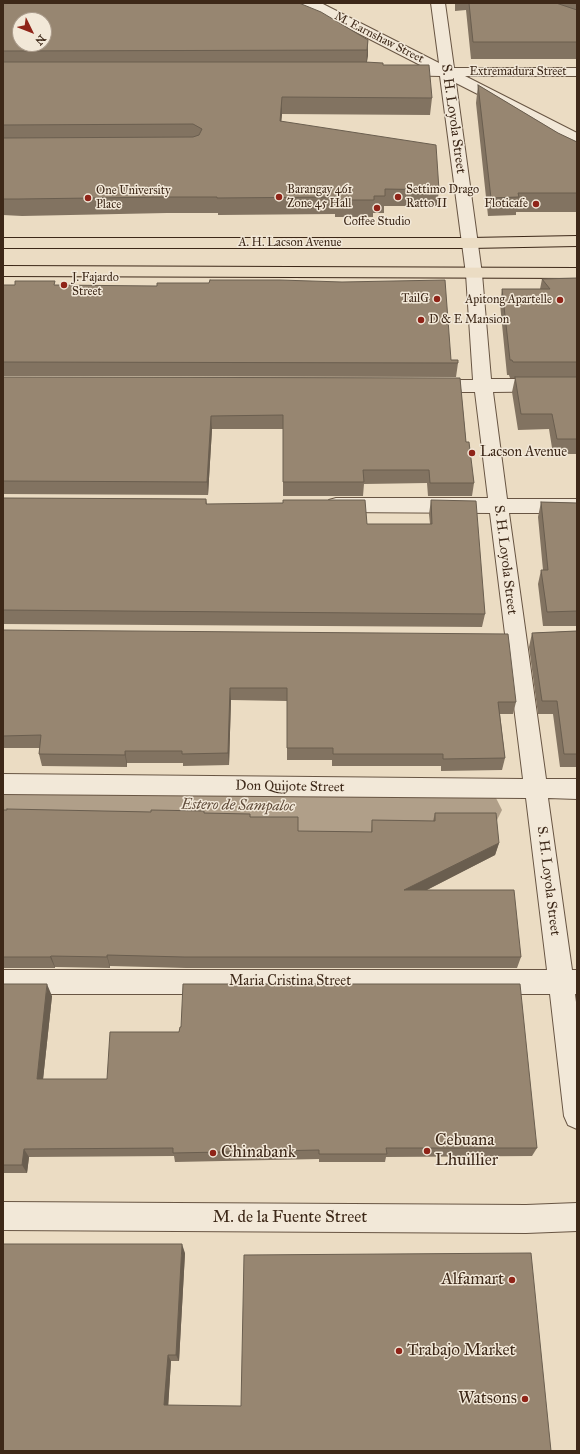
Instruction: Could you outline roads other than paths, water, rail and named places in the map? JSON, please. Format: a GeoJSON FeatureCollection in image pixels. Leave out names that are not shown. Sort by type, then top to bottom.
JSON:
{"type":"FeatureCollection","features":[{"type":"Feature","properties":{"kind":"main road","name":"A. H. Lacson Avenue"},"geometry":{"type":"LineString","coordinates":[[3,243],[470,243],[577,241]]}},
{"type":"Feature","properties":{"kind":"main road"},"geometry":{"type":"LineString","coordinates":[[3,271],[474,274],[577,273]]}},
{"type":"Feature","properties":{"kind":"street","name":"S. H. Loyola Street"},"geometry":{"type":"LineString","coordinates":[[438,3],[474,274],[483,386],[498,506],[536,789],[569,982],[577,1116]]}},
{"type":"Feature","properties":{"kind":"street","name":"M. Earnshaw Street"},"geometry":{"type":"LineString","coordinates":[[311,4],[577,138]]}},
{"type":"Feature","properties":{"kind":"street"},"geometry":{"type":"LineString","coordinates":[[257,5],[311,4]]}},
{"type":"Feature","properties":{"kind":"street","name":"Extremadura Street"},"geometry":{"type":"LineString","coordinates":[[383,72],[577,72]]}},
{"type":"Feature","properties":{"kind":"street"},"geometry":{"type":"LineString","coordinates":[[409,386],[577,385]]}},
{"type":"Feature","properties":{"kind":"street"},"geometry":{"type":"LineString","coordinates":[[314,505],[577,506]]}},
{"type":"Feature","properties":{"kind":"street","name":"Don Quijote Street"},"geometry":{"type":"LineString","coordinates":[[3,784],[577,789]]}},
{"type":"Feature","properties":{"kind":"street","name":"Maria Cristina Street"},"geometry":{"type":"LineString","coordinates":[[3,982],[569,982]]}},
{"type":"Feature","properties":{"kind":"street","name":"M. de la Fuente Street"},"geometry":{"type":"LineString","coordinates":[[3,1216],[518,1219],[577,1217]]}},
{"type":"Feature","properties":{"kind":"waterway","name":"Estero de Sampaloc"},"geometry":{"type":"LineString","coordinates":[[3,802],[472,810]]}},
{"type":"Feature","properties":{"kind":"place","name":"Barangay 461 Zone 45 Hall"},"geometry":{"type":"Point","coordinates":[279,197]}},
{"type":"Feature","properties":{"kind":"place","name":"Settimo Drago Ratto II"},"geometry":{"type":"Point","coordinates":[398,197]}},
{"type":"Feature","properties":{"kind":"place","name":"One University Place"},"geometry":{"type":"Point","coordinates":[88,198]}},
{"type":"Feature","properties":{"kind":"place","name":"Floticafe"},"geometry":{"type":"Point","coordinates":[536,204]}},
{"type":"Feature","properties":{"kind":"place","name":"Coffee Studio"},"geometry":{"type":"Point","coordinates":[377,208]}},
{"type":"Feature","properties":{"kind":"place","name":"J. Fajardo Street"},"geometry":{"type":"Point","coordinates":[64,285]}},
{"type":"Feature","properties":{"kind":"place","name":"TailG"},"geometry":{"type":"Point","coordinates":[437,299]}},
{"type":"Feature","properties":{"kind":"place","name":"Apitong Apartelle"},"geometry":{"type":"Point","coordinates":[560,300]}},
{"type":"Feature","properties":{"kind":"place","name":"D & E Mansion"},"geometry":{"type":"Point","coordinates":[421,320]}},
{"type":"Feature","properties":{"kind":"place","name":"Lacson Avenue"},"geometry":{"type":"Point","coordinates":[472,453]}},
{"type":"Feature","properties":{"kind":"place","name":"Cebuana Lhuillier"},"geometry":{"type":"Point","coordinates":[427,1151]}},
{"type":"Feature","properties":{"kind":"place","name":"Chinabank"},"geometry":{"type":"Point","coordinates":[213,1153]}},
{"type":"Feature","properties":{"kind":"place","name":"Alfamart"},"geometry":{"type":"Point","coordinates":[512,1280]}},
{"type":"Feature","properties":{"kind":"place","name":"Trabajo Market"},"geometry":{"type":"Point","coordinates":[399,1351]}},
{"type":"Feature","properties":{"kind":"place","name":"Watsons"},"geometry":{"type":"Point","coordinates":[525,1399]}}]}
